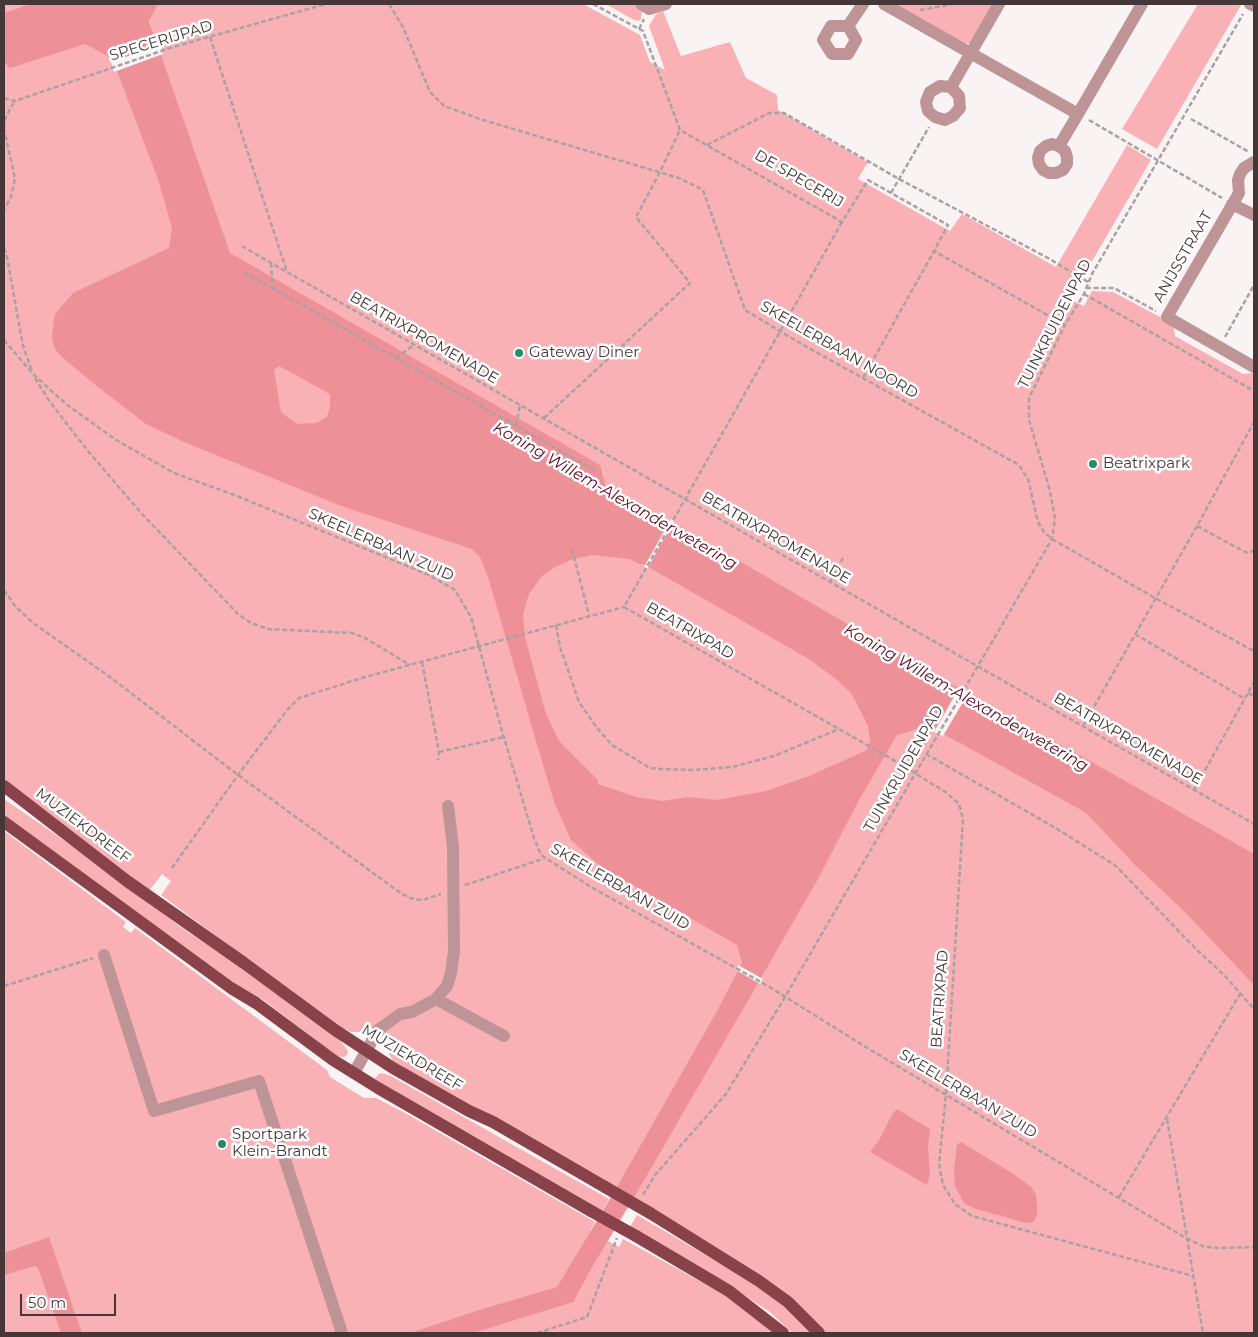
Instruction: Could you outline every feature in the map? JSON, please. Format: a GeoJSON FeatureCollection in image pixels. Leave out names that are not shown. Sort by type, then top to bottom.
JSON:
{"type":"FeatureCollection","features":[{"type":"Feature","properties":{"kind":"main road","name":"MUZIEKDREEF"},"geometry":{"type":"LineString","coordinates":[[4,786],[127,881],[335,1030],[468,1111],[493,1122],[650,1212],[759,1281],[788,1302],[819,1333]]}},
{"type":"Feature","properties":{"kind":"main road"},"geometry":{"type":"LineString","coordinates":[[4,822],[231,988],[256,1003],[315,1047],[354,1073],[729,1292],[783,1333]]}},
{"type":"Feature","properties":{"kind":"street"},"geometry":{"type":"LineString","coordinates":[[641,4],[649,9],[666,4]]}},
{"type":"Feature","properties":{"kind":"street"},"geometry":{"type":"LineString","coordinates":[[848,26],[863,4]]}},
{"type":"Feature","properties":{"kind":"street"},"geometry":{"type":"LineString","coordinates":[[884,4],[1078,114]]}},
{"type":"Feature","properties":{"kind":"street"},"geometry":{"type":"LineString","coordinates":[[951,87],[999,4]]}},
{"type":"Feature","properties":{"kind":"street"},"geometry":{"type":"LineString","coordinates":[[1059,146],[1142,4]]}},
{"type":"Feature","properties":{"kind":"street"},"geometry":{"type":"LineString","coordinates":[[940,86],[951,87],[959,96],[960,108],[953,116],[945,120],[935,118],[928,111],[926,102],[930,92],[940,86]]}},
{"type":"Feature","properties":{"kind":"street","name":"ANIJSSTRAAT"},"geometry":{"type":"LineString","coordinates":[[1254,162],[1244,168],[1240,174],[1238,180],[1239,193],[1168,317],[1254,367]]}},
{"type":"Feature","properties":{"kind":"street"},"geometry":{"type":"LineString","coordinates":[[1232,204],[1254,215]]}},
{"type":"Feature","properties":{"kind":"street"},"geometry":{"type":"LineString","coordinates":[[354,1073],[378,1030],[400,1014],[412,1012],[436,999],[447,986],[454,952],[453,847],[448,806]]}},
{"type":"Feature","properties":{"kind":"street"},"geometry":{"type":"LineString","coordinates":[[104,956],[154,1111],[259,1081],[342,1333]]}},
{"type":"Feature","properties":{"kind":"street"},"geometry":{"type":"LineString","coordinates":[[436,999],[504,1036]]}},
{"type":"Feature","properties":{"kind":"path","name":"SPECERIJPAD"},"geometry":{"type":"LineString","coordinates":[[15,101],[173,47],[326,4]]}},
{"type":"Feature","properties":{"kind":"path","name":"SKEELERBAAN NOORD"},"geometry":{"type":"LineString","coordinates":[[389,4],[403,27],[430,92],[444,106],[483,120],[679,178],[702,190],[745,310],[1019,465],[1028,479],[1038,522],[1044,532],[1052,539],[1155,598],[1254,651]]}},
{"type":"Feature","properties":{"kind":"path"},"geometry":{"type":"LineString","coordinates":[[544,418],[690,283],[636,218],[680,130],[643,31],[593,4]]}},
{"type":"Feature","properties":{"kind":"path"},"geometry":{"type":"LineString","coordinates":[[911,19],[915,11],[954,4]]}},
{"type":"Feature","properties":{"kind":"path","name":"TUINKRUIDENPAD"},"geometry":{"type":"LineString","coordinates":[[641,1197],[655,1175],[726,1094],[785,997],[1052,539],[1055,519],[1050,491],[1029,420],[1029,398],[1065,325],[1084,294],[1088,282],[1157,160],[1249,7]]}},
{"type":"Feature","properties":{"kind":"path"},"geometry":{"type":"LineString","coordinates":[[210,37],[287,272]]}},
{"type":"Feature","properties":{"kind":"path"},"geometry":{"type":"LineString","coordinates":[[4,98],[15,101],[6,116],[4,128],[15,179],[11,197],[4,210]]}},
{"type":"Feature","properties":{"kind":"path"},"geometry":{"type":"LineString","coordinates":[[707,145],[769,113],[784,113],[899,179],[1048,258],[1088,282]]}},
{"type":"Feature","properties":{"kind":"path"},"geometry":{"type":"LineString","coordinates":[[1078,114],[1232,204]]}},
{"type":"Feature","properties":{"kind":"path"},"geometry":{"type":"LineString","coordinates":[[891,193],[935,118]]}},
{"type":"Feature","properties":{"kind":"path"},"geometry":{"type":"LineString","coordinates":[[1191,119],[1254,155]]}},
{"type":"Feature","properties":{"kind":"path","name":"DE SPECERIJ"},"geometry":{"type":"LineString","coordinates":[[680,130],[842,222],[868,180],[948,225],[934,251]]}},
{"type":"Feature","properties":{"kind":"path","name":"BEATRIXPAD"},"geometry":{"type":"LineString","coordinates":[[842,222],[624,607],[897,762],[948,793],[959,804],[963,819],[946,1094],[939,1164],[943,1185],[955,1204],[972,1216],[1193,1276]]}},
{"type":"Feature","properties":{"kind":"path","name":"BEATRIXPROMENADE"},"geometry":{"type":"LineString","coordinates":[[242,246],[414,346],[544,418],[1254,824]]}},
{"type":"Feature","properties":{"kind":"path"},"geometry":{"type":"LineString","coordinates":[[4,248],[7,256],[22,346],[33,374],[50,402],[88,452],[142,514],[238,614],[251,623],[268,629],[352,633],[410,665]]}},
{"type":"Feature","properties":{"kind":"path"},"geometry":{"type":"LineString","coordinates":[[863,378],[934,251],[1065,325]]}},
{"type":"Feature","properties":{"kind":"path"},"geometry":{"type":"LineString","coordinates":[[271,263],[273,288]]}},
{"type":"Feature","properties":{"kind":"path"},"geometry":{"type":"LineString","coordinates":[[244,272],[596,471]]}},
{"type":"Feature","properties":{"kind":"path"},"geometry":{"type":"LineString","coordinates":[[1219,347],[1254,285]]}},
{"type":"Feature","properties":{"kind":"path"},"geometry":{"type":"LineString","coordinates":[[1086,288],[1114,288],[1168,317]]}},
{"type":"Feature","properties":{"kind":"path"},"geometry":{"type":"LineString","coordinates":[[1084,294],[1254,391]]}},
{"type":"Feature","properties":{"kind":"path","name":"SKEELERBAAN ZUID"},"geometry":{"type":"LineString","coordinates":[[4,340],[33,374],[66,404],[116,440],[174,473],[237,496],[428,575],[455,590],[471,617],[504,737],[534,838],[541,855],[591,887],[728,962],[1186,1238],[1202,1246],[1217,1248],[1254,1247]]}},
{"type":"Feature","properties":{"kind":"path"},"geometry":{"type":"LineString","coordinates":[[396,358],[414,346]]}},
{"type":"Feature","properties":{"kind":"path"},"geometry":{"type":"LineString","coordinates":[[516,426],[520,405]]}},
{"type":"Feature","properties":{"kind":"path"},"geometry":{"type":"LineString","coordinates":[[1083,726],[1254,422]]}},
{"type":"Feature","properties":{"kind":"path"},"geometry":{"type":"LineString","coordinates":[[1197,526],[1246,552],[1249,553],[1254,550]]}},
{"type":"Feature","properties":{"kind":"path"},"geometry":{"type":"LineString","coordinates":[[572,549],[589,615]]}},
{"type":"Feature","properties":{"kind":"path"},"geometry":{"type":"LineString","coordinates":[[830,582],[844,558]]}},
{"type":"Feature","properties":{"kind":"path"},"geometry":{"type":"LineString","coordinates":[[4,590],[12,603],[33,623],[110,678],[238,775],[410,898],[426,899],[546,858]]}},
{"type":"Feature","properties":{"kind":"path"},"geometry":{"type":"LineString","coordinates":[[172,868],[238,775],[288,709],[299,698],[410,665],[624,607]]}},
{"type":"Feature","properties":{"kind":"path"},"geometry":{"type":"LineString","coordinates":[[556,625],[560,647],[579,702],[597,728],[612,745],[650,768],[694,770],[732,767],[774,756],[839,729]]}},
{"type":"Feature","properties":{"kind":"path"},"geometry":{"type":"LineString","coordinates":[[1135,634],[1245,699]]}},
{"type":"Feature","properties":{"kind":"path"},"geometry":{"type":"LineString","coordinates":[[422,662],[439,752],[438,760]]}},
{"type":"Feature","properties":{"kind":"path"},"geometry":{"type":"LineString","coordinates":[[1194,790],[1254,682]]}},
{"type":"Feature","properties":{"kind":"path"},"geometry":{"type":"LineString","coordinates":[[1248,693],[1254,696]]}},
{"type":"Feature","properties":{"kind":"path"},"geometry":{"type":"LineString","coordinates":[[439,752],[504,737]]}},
{"type":"Feature","properties":{"kind":"path"},"geometry":{"type":"LineString","coordinates":[[926,754],[1054,827],[1116,866],[1197,950],[1225,976],[1254,1009]]}},
{"type":"Feature","properties":{"kind":"path"},"geometry":{"type":"LineString","coordinates":[[4,986],[104,956]]}},
{"type":"Feature","properties":{"kind":"path"},"geometry":{"type":"LineString","coordinates":[[1119,1197],[1240,994]]}},
{"type":"Feature","properties":{"kind":"path"},"geometry":{"type":"LineString","coordinates":[[1167,1117],[1203,1333]]}},
{"type":"Feature","properties":{"kind":"path"},"geometry":{"type":"LineString","coordinates":[[537,1333],[587,1317],[621,1231]]}},
{"type":"Feature","properties":{"kind":"shaded area","name":"Beatrixpark"},"geometry":{"type":"Polygon","coordinates":[[[4,4],[75,4],[153,35],[149,19],[158,4],[583,4],[640,35],[650,62],[665,70],[649,26],[656,14],[663,11],[681,56],[730,42],[746,78],[777,95],[778,110],[869,163],[858,179],[950,231],[962,214],[1056,267],[1127,145],[1151,160],[1070,299],[1084,306],[1092,291],[1113,292],[1173,324],[1175,336],[1243,374],[1254,373],[1254,1333],[824,1333],[795,1303],[393,1061],[389,1054],[389,1041],[371,1027],[359,1032],[351,1032],[338,1026],[161,895],[171,881],[162,874],[149,891],[4,785],[4,4]]]}},
{"type":"Feature","properties":{"kind":"shaded area"},"geometry":{"type":"Polygon","coordinates":[[[606,4],[633,4],[642,9],[641,19],[638,21],[632,19],[606,4]]]}},
{"type":"Feature","properties":{"kind":"shaded area"},"geometry":{"type":"Polygon","coordinates":[[[895,4],[991,4],[992,6],[970,43],[965,43],[895,4]]]}},
{"type":"Feature","properties":{"kind":"shaded area"},"geometry":{"type":"Polygon","coordinates":[[[1198,4],[1241,5],[1157,149],[1122,129],[1198,4]]]}},
{"type":"Feature","properties":{"kind":"shaded area"},"geometry":{"type":"Polygon","coordinates":[[[4,799],[75,848],[182,928],[244,969],[339,1039],[348,1051],[347,1055],[344,1057],[337,1056],[262,999],[240,987],[4,817],[4,799]]]}},
{"type":"Feature","properties":{"kind":"shaded area","name":"Sportpark Klein-Brandt"},"geometry":{"type":"Polygon","coordinates":[[[4,831],[126,922],[123,927],[131,933],[135,928],[327,1070],[330,1077],[364,1098],[376,1098],[407,1114],[595,1222],[590,1231],[619,1247],[623,1239],[734,1300],[775,1333],[4,1333],[4,831]]]}},
{"type":"Feature","properties":{"kind":"shaded area"},"geometry":{"type":"Polygon","coordinates":[[[380,1073],[389,1075],[609,1199],[602,1211],[377,1083],[375,1078],[380,1073]]]}},
{"type":"Feature","properties":{"kind":"shaded area"},"geometry":{"type":"Polygon","coordinates":[[[637,1215],[757,1285],[782,1303],[812,1333],[792,1333],[770,1312],[630,1227],[637,1215]]]}},
{"type":"Feature","properties":{"kind":"water","name":"Koning Willem-Alexanderwetering"},"geometry":{"type":"Polygon","coordinates":[[[31,4],[158,4],[149,21],[230,253],[600,465],[606,487],[672,522],[968,694],[1254,854],[1254,985],[1185,912],[1134,864],[1083,811],[929,726],[897,735],[859,800],[818,879],[573,1302],[473,1333],[410,1333],[557,1287],[617,1187],[717,1011],[742,963],[737,945],[600,866],[571,840],[554,802],[488,577],[480,557],[472,549],[341,506],[184,442],[146,424],[98,387],[63,358],[54,348],[52,336],[55,314],[73,293],[169,248],[172,229],[159,182],[112,58],[85,44],[10,68],[4,62],[4,13],[31,4]],[[279,366],[274,370],[281,412],[297,424],[316,423],[327,417],[330,408],[330,394],[279,366]],[[592,555],[573,559],[555,567],[542,576],[529,594],[523,614],[525,637],[545,711],[559,741],[598,780],[598,784],[636,797],[663,801],[688,797],[716,800],[766,791],[809,776],[867,750],[870,741],[868,726],[851,693],[809,659],[643,564],[630,559],[592,555]]]}},
{"type":"Feature","properties":{"kind":"water"},"geometry":{"type":"Polygon","coordinates":[[[897,1109],[930,1129],[928,1146],[930,1173],[927,1185],[870,1152],[897,1109]]]}},
{"type":"Feature","properties":{"kind":"water"},"geometry":{"type":"Polygon","coordinates":[[[961,1142],[1031,1187],[1036,1195],[1037,1206],[1037,1215],[1034,1222],[1026,1223],[973,1208],[964,1203],[955,1186],[954,1170],[957,1145],[961,1142]]]}},
{"type":"Feature","properties":{"kind":"water"},"geometry":{"type":"Polygon","coordinates":[[[49,1237],[82,1333],[61,1333],[38,1268],[35,1266],[4,1275],[4,1253],[49,1237]]]}},
{"type":"Feature","properties":{"kind":"pier"},"geometry":{"type":"Polygon","coordinates":[[[160,45],[163,54],[114,72],[111,62],[160,45]]]}},
{"type":"Feature","properties":{"kind":"pier"},"geometry":{"type":"Polygon","coordinates":[[[671,519],[674,521],[647,569],[644,567],[671,519]]]}},
{"type":"Feature","properties":{"kind":"pier"},"geometry":{"type":"Polygon","coordinates":[[[960,686],[969,692],[943,736],[934,732],[960,686]]]}},
{"type":"Feature","properties":{"kind":"pier"},"geometry":{"type":"Polygon","coordinates":[[[738,965],[763,979],[760,984],[736,970],[738,965]]]}},
{"type":"Feature","properties":{"kind":"place","name":"Gateway Diner"},"geometry":{"type":"Point","coordinates":[519,353]}},
{"type":"Feature","properties":{"kind":"place","name":"Beatrixpark"},"geometry":{"type":"Point","coordinates":[1093,464]}},
{"type":"Feature","properties":{"kind":"place","name":"Sportpark Klein-Brandt"},"geometry":{"type":"Point","coordinates":[222,1144]}}]}
